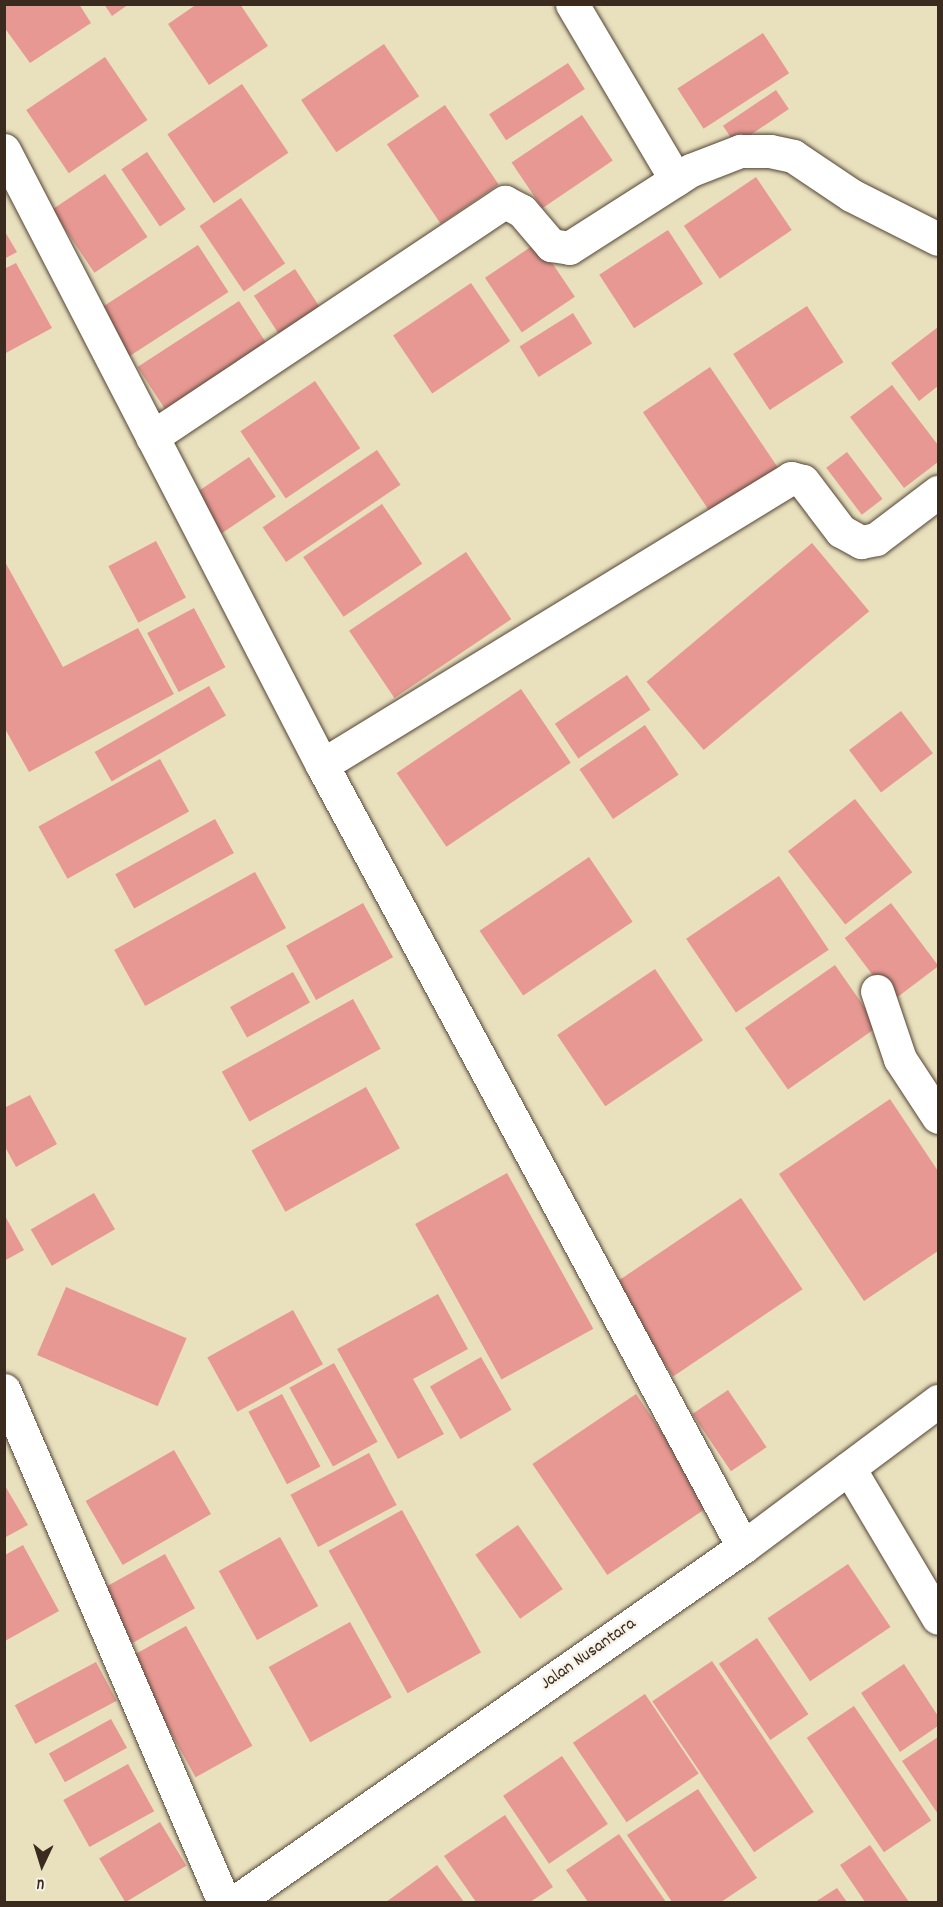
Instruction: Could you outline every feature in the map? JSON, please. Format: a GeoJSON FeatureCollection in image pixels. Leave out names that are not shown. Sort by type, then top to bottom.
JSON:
{"type":"FeatureCollection","features":[{"type":"Feature","properties":{"kind":"main road"},"geometry":{"type":"LineString","coordinates":[[572,4],[676,180]]}},
{"type":"Feature","properties":{"kind":"main road"},"geometry":{"type":"LineString","coordinates":[[4,150],[322,765],[743,1547]]}},
{"type":"Feature","properties":{"kind":"main road"},"geometry":{"type":"LineString","coordinates":[[152,437],[498,204],[514,205],[551,245],[569,248],[676,180],[740,151],[770,151],[793,156],[851,195],[939,238]]}},
{"type":"Feature","properties":{"kind":"main road"},"geometry":{"type":"LineString","coordinates":[[322,765],[791,478],[803,481],[841,531],[861,542],[876,539],[939,492]]}},
{"type":"Feature","properties":{"kind":"main road"},"geometry":{"type":"LineString","coordinates":[[877,991],[900,1059],[939,1117]]}},
{"type":"Feature","properties":{"kind":"main road"},"geometry":{"type":"LineString","coordinates":[[4,1390],[224,1902]]}},
{"type":"Feature","properties":{"kind":"main road","name":"Jalan Nusantara"},"geometry":{"type":"LineString","coordinates":[[235,1902],[743,1547],[939,1401]]}},
{"type":"Feature","properties":{"kind":"main road"},"geometry":{"type":"LineString","coordinates":[[849,1468],[939,1618]]}},
{"type":"Feature","properties":{"kind":"building"},"geometry":{"type":"Polygon","coordinates":[[[4,4],[79,4],[91,23],[30,63],[4,27],[4,4]]]}},
{"type":"Feature","properties":{"kind":"building"},"geometry":{"type":"Polygon","coordinates":[[[104,4],[129,4],[112,16],[104,4]]]}},
{"type":"Feature","properties":{"kind":"building"},"geometry":{"type":"Polygon","coordinates":[[[197,4],[240,4],[268,46],[209,85],[168,24],[197,4]]]}},
{"type":"Feature","properties":{"kind":"building"},"geometry":{"type":"Polygon","coordinates":[[[763,33],[789,73],[704,129],[677,89],[763,33]]]}},
{"type":"Feature","properties":{"kind":"building"},"geometry":{"type":"Polygon","coordinates":[[[384,44],[419,96],[336,152],[301,100],[384,44]]]}},
{"type":"Feature","properties":{"kind":"building"},"geometry":{"type":"Polygon","coordinates":[[[105,57],[147,120],[69,173],[26,110],[105,57]]]}},
{"type":"Feature","properties":{"kind":"building"},"geometry":{"type":"Polygon","coordinates":[[[568,63],[585,89],[506,140],[489,114],[568,63]]]}},
{"type":"Feature","properties":{"kind":"building"},"geometry":{"type":"Polygon","coordinates":[[[242,84],[288,153],[214,203],[167,134],[242,84]]]}},
{"type":"Feature","properties":{"kind":"building"},"geometry":{"type":"Polygon","coordinates":[[[776,90],[789,109],[736,145],[723,126],[776,90]]]}},
{"type":"Feature","properties":{"kind":"building"},"geometry":{"type":"Polygon","coordinates":[[[445,105],[499,185],[441,224],[387,144],[445,105]]]}},
{"type":"Feature","properties":{"kind":"building"},"geometry":{"type":"Polygon","coordinates":[[[582,115],[613,161],[542,208],[512,163],[582,115]]]}},
{"type":"Feature","properties":{"kind":"building"},"geometry":{"type":"Polygon","coordinates":[[[147,152],[186,209],[160,227],[121,169],[147,152]]]}},
{"type":"Feature","properties":{"kind":"building"},"geometry":{"type":"Polygon","coordinates":[[[105,174],[147,237],[94,273],[52,210],[105,174]]]}},
{"type":"Feature","properties":{"kind":"building"},"geometry":{"type":"Polygon","coordinates":[[[756,177],[792,230],[720,279],[684,226],[756,177]]]}},
{"type":"Feature","properties":{"kind":"building"},"geometry":{"type":"Polygon","coordinates":[[[241,198],[285,263],[244,291],[200,226],[241,198]]]}},
{"type":"Feature","properties":{"kind":"building"},"geometry":{"type":"Polygon","coordinates":[[[4,230],[17,252],[4,259],[4,230]]]}},
{"type":"Feature","properties":{"kind":"building"},"geometry":{"type":"Polygon","coordinates":[[[668,230],[703,284],[634,328],[599,275],[668,230]]]}},
{"type":"Feature","properties":{"kind":"building"},"geometry":{"type":"Polygon","coordinates":[[[538,242],[575,297],[522,333],[485,278],[538,242]]]}},
{"type":"Feature","properties":{"kind":"building"},"geometry":{"type":"Polygon","coordinates":[[[198,245],[228,292],[128,357],[97,310],[198,245]]]}},
{"type":"Feature","properties":{"kind":"building"},"geometry":{"type":"Polygon","coordinates":[[[16,263],[52,328],[4,354],[4,269],[16,263]]]}},
{"type":"Feature","properties":{"kind":"building"},"geometry":{"type":"Polygon","coordinates":[[[295,269],[322,310],[281,337],[254,296],[295,269]]]}},
{"type":"Feature","properties":{"kind":"building"},"geometry":{"type":"Polygon","coordinates":[[[471,283],[510,341],[432,394],[393,336],[471,283]]]}},
{"type":"Feature","properties":{"kind":"building"},"geometry":{"type":"Polygon","coordinates":[[[239,301],[269,348],[168,414],[138,367],[239,301]]]}},
{"type":"Feature","properties":{"kind":"building"},"geometry":{"type":"Polygon","coordinates":[[[807,306],[843,362],[770,410],[733,354],[807,306]]]}},
{"type":"Feature","properties":{"kind":"building"},"geometry":{"type":"Polygon","coordinates":[[[573,313],[592,344],[539,377],[520,346],[573,313]]]}},
{"type":"Feature","properties":{"kind":"building"},"geometry":{"type":"Polygon","coordinates":[[[938,327],[938,386],[919,401],[891,363],[938,327]]]}},
{"type":"Feature","properties":{"kind":"building"},"geometry":{"type":"Polygon","coordinates":[[[710,367],[781,472],[714,518],[643,412],[710,367]]]}},
{"type":"Feature","properties":{"kind":"building"},"geometry":{"type":"Polygon","coordinates":[[[315,381],[360,448],[286,498],[240,431],[315,381]]]}},
{"type":"Feature","properties":{"kind":"building"},"geometry":{"type":"Polygon","coordinates":[[[892,385],[938,445],[938,462],[904,488],[850,417],[892,385]]]}},
{"type":"Feature","properties":{"kind":"building"},"geometry":{"type":"Polygon","coordinates":[[[377,450],[400,485],[286,562],[263,527],[377,450]]]}},
{"type":"Feature","properties":{"kind":"building"},"geometry":{"type":"Polygon","coordinates":[[[847,452],[883,499],[862,515],[826,468],[847,452]]]}},
{"type":"Feature","properties":{"kind":"building"},"geometry":{"type":"Polygon","coordinates":[[[249,457],[276,497],[220,534],[193,494],[249,457]]]}},
{"type":"Feature","properties":{"kind":"building"},"geometry":{"type":"Polygon","coordinates":[[[382,504],[422,564],[344,617],[303,557],[382,504]]]}},
{"type":"Feature","properties":{"kind":"building"},"geometry":{"type":"Polygon","coordinates":[[[156,541],[186,598],[138,623],[108,566],[156,541]]]}},
{"type":"Feature","properties":{"kind":"building"},"geometry":{"type":"Polygon","coordinates":[[[812,543],[869,611],[704,750],[647,682],[812,543]]]}},
{"type":"Feature","properties":{"kind":"building"},"geometry":{"type":"Polygon","coordinates":[[[466,552],[511,619],[394,698],[349,631],[466,552]]]}},
{"type":"Feature","properties":{"kind":"building"},"geometry":{"type":"Polygon","coordinates":[[[4,560],[63,667],[138,628],[174,694],[29,772],[4,727],[4,560]]]}},
{"type":"Feature","properties":{"kind":"building"},"geometry":{"type":"Polygon","coordinates":[[[194,608],[225,667],[179,692],[147,633],[194,608]]]}},
{"type":"Feature","properties":{"kind":"building"},"geometry":{"type":"Polygon","coordinates":[[[627,675],[650,710],[578,758],[555,724],[627,675]]]}},
{"type":"Feature","properties":{"kind":"building"},"geometry":{"type":"Polygon","coordinates":[[[209,686],[226,715],[112,781],[95,752],[209,686]]]}},
{"type":"Feature","properties":{"kind":"building"},"geometry":{"type":"Polygon","coordinates":[[[521,689],[571,763],[446,847],[397,773],[521,689]]]}},
{"type":"Feature","properties":{"kind":"building"},"geometry":{"type":"Polygon","coordinates":[[[901,711],[933,753],[881,792],[849,750],[901,711]]]}},
{"type":"Feature","properties":{"kind":"building"},"geometry":{"type":"Polygon","coordinates":[[[645,725],[679,775],[613,819],[580,769],[645,725]]]}},
{"type":"Feature","properties":{"kind":"building"},"geometry":{"type":"Polygon","coordinates":[[[160,759],[189,811],[68,879],[38,826],[160,759]]]}},
{"type":"Feature","properties":{"kind":"building"},"geometry":{"type":"Polygon","coordinates":[[[855,799],[912,872],[845,925],[788,851],[855,799]]]}},
{"type":"Feature","properties":{"kind":"building"},"geometry":{"type":"Polygon","coordinates":[[[215,819],[234,853],[134,908],[115,874],[215,819]]]}},
{"type":"Feature","properties":{"kind":"building"},"geometry":{"type":"Polygon","coordinates":[[[589,857],[633,922],[523,995],[480,931],[589,857]]]}},
{"type":"Feature","properties":{"kind":"building"},"geometry":{"type":"Polygon","coordinates":[[[255,872],[286,928],[145,1006],[114,950],[255,872]]]}},
{"type":"Feature","properties":{"kind":"building"},"geometry":{"type":"Polygon","coordinates":[[[779,876],[829,950],[736,1012],[686,939],[779,876]]]}},
{"type":"Feature","properties":{"kind":"building"},"geometry":{"type":"Polygon","coordinates":[[[363,903],[393,957],[316,1000],[286,946],[363,903]]]}},
{"type":"Feature","properties":{"kind":"building"},"geometry":{"type":"Polygon","coordinates":[[[891,903],[938,965],[892,1001],[845,938],[891,903]]]}},
{"type":"Feature","properties":{"kind":"building"},"geometry":{"type":"Polygon","coordinates":[[[835,965],[878,1026],[788,1090],[745,1028],[835,965]]]}},
{"type":"Feature","properties":{"kind":"building"},"geometry":{"type":"Polygon","coordinates":[[[655,969],[703,1040],[605,1106],[557,1035],[655,969]]]}},
{"type":"Feature","properties":{"kind":"building"},"geometry":{"type":"Polygon","coordinates":[[[293,972],[310,1003],[247,1038],[230,1007],[293,972]]]}},
{"type":"Feature","properties":{"kind":"building"},"geometry":{"type":"Polygon","coordinates":[[[353,999],[381,1049],[249,1122],[222,1072],[353,999]]]}},
{"type":"Feature","properties":{"kind":"building"},"geometry":{"type":"Polygon","coordinates":[[[366,1087],[400,1148],[285,1212],[251,1151],[366,1087]]]}},
{"type":"Feature","properties":{"kind":"building"},"geometry":{"type":"Polygon","coordinates":[[[30,1095],[57,1144],[16,1167],[4,1145],[4,1108],[30,1095]]]}},
{"type":"Feature","properties":{"kind":"building"},"geometry":{"type":"Polygon","coordinates":[[[890,1099],[938,1171],[938,1251],[864,1301],[779,1174],[890,1099]]]}},
{"type":"Feature","properties":{"kind":"building"},"geometry":{"type":"Polygon","coordinates":[[[507,1173],[593,1329],[501,1380],[415,1224],[507,1173]]]}},
{"type":"Feature","properties":{"kind":"building"},"geometry":{"type":"Polygon","coordinates":[[[94,1193],[115,1229],[52,1266],[31,1230],[94,1193]]]}},
{"type":"Feature","properties":{"kind":"building"},"geometry":{"type":"Polygon","coordinates":[[[741,1198],[803,1289],[673,1376],[612,1285],[741,1198]]]}},
{"type":"Feature","properties":{"kind":"building"},"geometry":{"type":"Polygon","coordinates":[[[4,1214],[24,1250],[4,1261],[4,1214]]]}},
{"type":"Feature","properties":{"kind":"building"},"geometry":{"type":"Polygon","coordinates":[[[66,1287],[187,1338],[158,1406],[37,1355],[66,1287]]]}},
{"type":"Feature","properties":{"kind":"building"},"geometry":{"type":"Polygon","coordinates":[[[438,1294],[468,1349],[413,1379],[444,1434],[398,1459],[337,1349],[438,1294]]]}},
{"type":"Feature","properties":{"kind":"building"},"geometry":{"type":"Polygon","coordinates":[[[293,1310],[323,1364],[237,1412],[207,1358],[293,1310]]]}},
{"type":"Feature","properties":{"kind":"building"},"geometry":{"type":"Polygon","coordinates":[[[481,1357],[512,1410],[460,1439],[430,1386],[481,1357]]]}},
{"type":"Feature","properties":{"kind":"building"},"geometry":{"type":"Polygon","coordinates":[[[334,1363],[378,1442],[333,1466],[289,1388],[334,1363]]]}},
{"type":"Feature","properties":{"kind":"building"},"geometry":{"type":"Polygon","coordinates":[[[728,1390],[767,1447],[731,1471],[692,1414],[728,1390]]]}},
{"type":"Feature","properties":{"kind":"building"},"geometry":{"type":"Polygon","coordinates":[[[282,1394],[320,1466],[287,1484],[248,1412],[282,1394]]]}},
{"type":"Feature","properties":{"kind":"building"},"geometry":{"type":"Polygon","coordinates":[[[636,1394],[711,1505],[607,1575],[532,1464],[636,1394]]]}},
{"type":"Feature","properties":{"kind":"building"},"geometry":{"type":"Polygon","coordinates":[[[174,1450],[211,1514],[123,1565],[86,1501],[174,1450]]]}},
{"type":"Feature","properties":{"kind":"building"},"geometry":{"type":"Polygon","coordinates":[[[369,1453],[397,1505],[318,1547],[290,1495],[369,1453]]]}},
{"type":"Feature","properties":{"kind":"building"},"geometry":{"type":"Polygon","coordinates":[[[4,1484],[28,1525],[4,1538],[4,1484]]]}},
{"type":"Feature","properties":{"kind":"building"},"geometry":{"type":"Polygon","coordinates":[[[402,1510],[481,1653],[408,1693],[329,1551],[402,1510]]]}},
{"type":"Feature","properties":{"kind":"building"},"geometry":{"type":"Polygon","coordinates":[[[518,1525],[563,1589],[520,1619],[475,1555],[518,1525]]]}},
{"type":"Feature","properties":{"kind":"building"},"geometry":{"type":"Polygon","coordinates":[[[280,1537],[318,1606],[257,1640],[219,1571],[280,1537]]]}},
{"type":"Feature","properties":{"kind":"building"},"geometry":{"type":"Polygon","coordinates":[[[23,1545],[59,1611],[5,1641],[5,1555],[23,1545]]]}},
{"type":"Feature","properties":{"kind":"building"},"geometry":{"type":"Polygon","coordinates":[[[165,1554],[195,1608],[132,1643],[102,1589],[165,1554]]]}},
{"type":"Feature","properties":{"kind":"building"},"geometry":{"type":"Polygon","coordinates":[[[848,1564],[890,1627],[810,1681],[768,1618],[848,1564]]]}},
{"type":"Feature","properties":{"kind":"building"},"geometry":{"type":"Polygon","coordinates":[[[350,1622],[392,1697],[310,1742],[269,1667],[350,1622]]]}},
{"type":"Feature","properties":{"kind":"building"},"geometry":{"type":"Polygon","coordinates":[[[186,1626],[252,1746],[196,1777],[129,1658],[186,1626]]]}},
{"type":"Feature","properties":{"kind":"building"},"geometry":{"type":"Polygon","coordinates":[[[757,1638],[808,1714],[770,1740],[719,1664],[757,1638]]]}},
{"type":"Feature","properties":{"kind":"building"},"geometry":{"type":"Polygon","coordinates":[[[712,1661],[814,1812],[754,1852],[652,1701],[712,1661]]]}},
{"type":"Feature","properties":{"kind":"building"},"geometry":{"type":"Polygon","coordinates":[[[96,1662],[117,1701],[35,1744],[15,1705],[96,1662]]]}},
{"type":"Feature","properties":{"kind":"building"},"geometry":{"type":"Polygon","coordinates":[[[904,1664],[938,1716],[938,1726],[900,1752],[861,1693],[904,1664]]]}},
{"type":"Feature","properties":{"kind":"building"},"geometry":{"type":"Polygon","coordinates":[[[645,1694],[699,1774],[627,1822],[573,1743],[645,1694]]]}},
{"type":"Feature","properties":{"kind":"building"},"geometry":{"type":"Polygon","coordinates":[[[854,1706],[931,1820],[884,1852],[807,1738],[854,1706]]]}},
{"type":"Feature","properties":{"kind":"building"},"geometry":{"type":"Polygon","coordinates":[[[111,1719],[127,1748],[65,1782],[49,1753],[111,1719]]]}},
{"type":"Feature","properties":{"kind":"building"},"geometry":{"type":"Polygon","coordinates":[[[938,1737],[938,1814],[902,1761],[938,1737]]]}},
{"type":"Feature","properties":{"kind":"building"},"geometry":{"type":"Polygon","coordinates":[[[562,1756],[608,1824],[549,1864],[503,1796],[562,1756]]]}},
{"type":"Feature","properties":{"kind":"building"},"geometry":{"type":"Polygon","coordinates":[[[128,1764],[154,1811],[89,1847],[63,1800],[128,1764]]]}},
{"type":"Feature","properties":{"kind":"building"},"geometry":{"type":"Polygon","coordinates":[[[698,1789],[757,1878],[721,1902],[672,1902],[627,1835],[698,1789]]]}},
{"type":"Feature","properties":{"kind":"building"},"geometry":{"type":"Polygon","coordinates":[[[505,1815],[553,1887],[530,1902],[476,1902],[444,1856],[505,1815]]]}},
{"type":"Feature","properties":{"kind":"building"},"geometry":{"type":"Polygon","coordinates":[[[160,1822],[186,1866],[125,1902],[99,1859],[160,1822]]]}},
{"type":"Feature","properties":{"kind":"building"},"geometry":{"type":"Polygon","coordinates":[[[619,1834],[666,1902],[588,1902],[566,1870],[619,1834]]]}},
{"type":"Feature","properties":{"kind":"building"},"geometry":{"type":"Polygon","coordinates":[[[870,1845],[909,1902],[865,1902],[840,1865],[870,1845]]]}},
{"type":"Feature","properties":{"kind":"building"},"geometry":{"type":"Polygon","coordinates":[[[437,1865],[464,1902],[386,1902],[437,1865]]]}},
{"type":"Feature","properties":{"kind":"building"},"geometry":{"type":"Polygon","coordinates":[[[837,1888],[847,1902],[815,1902],[837,1888]]]}}]}
